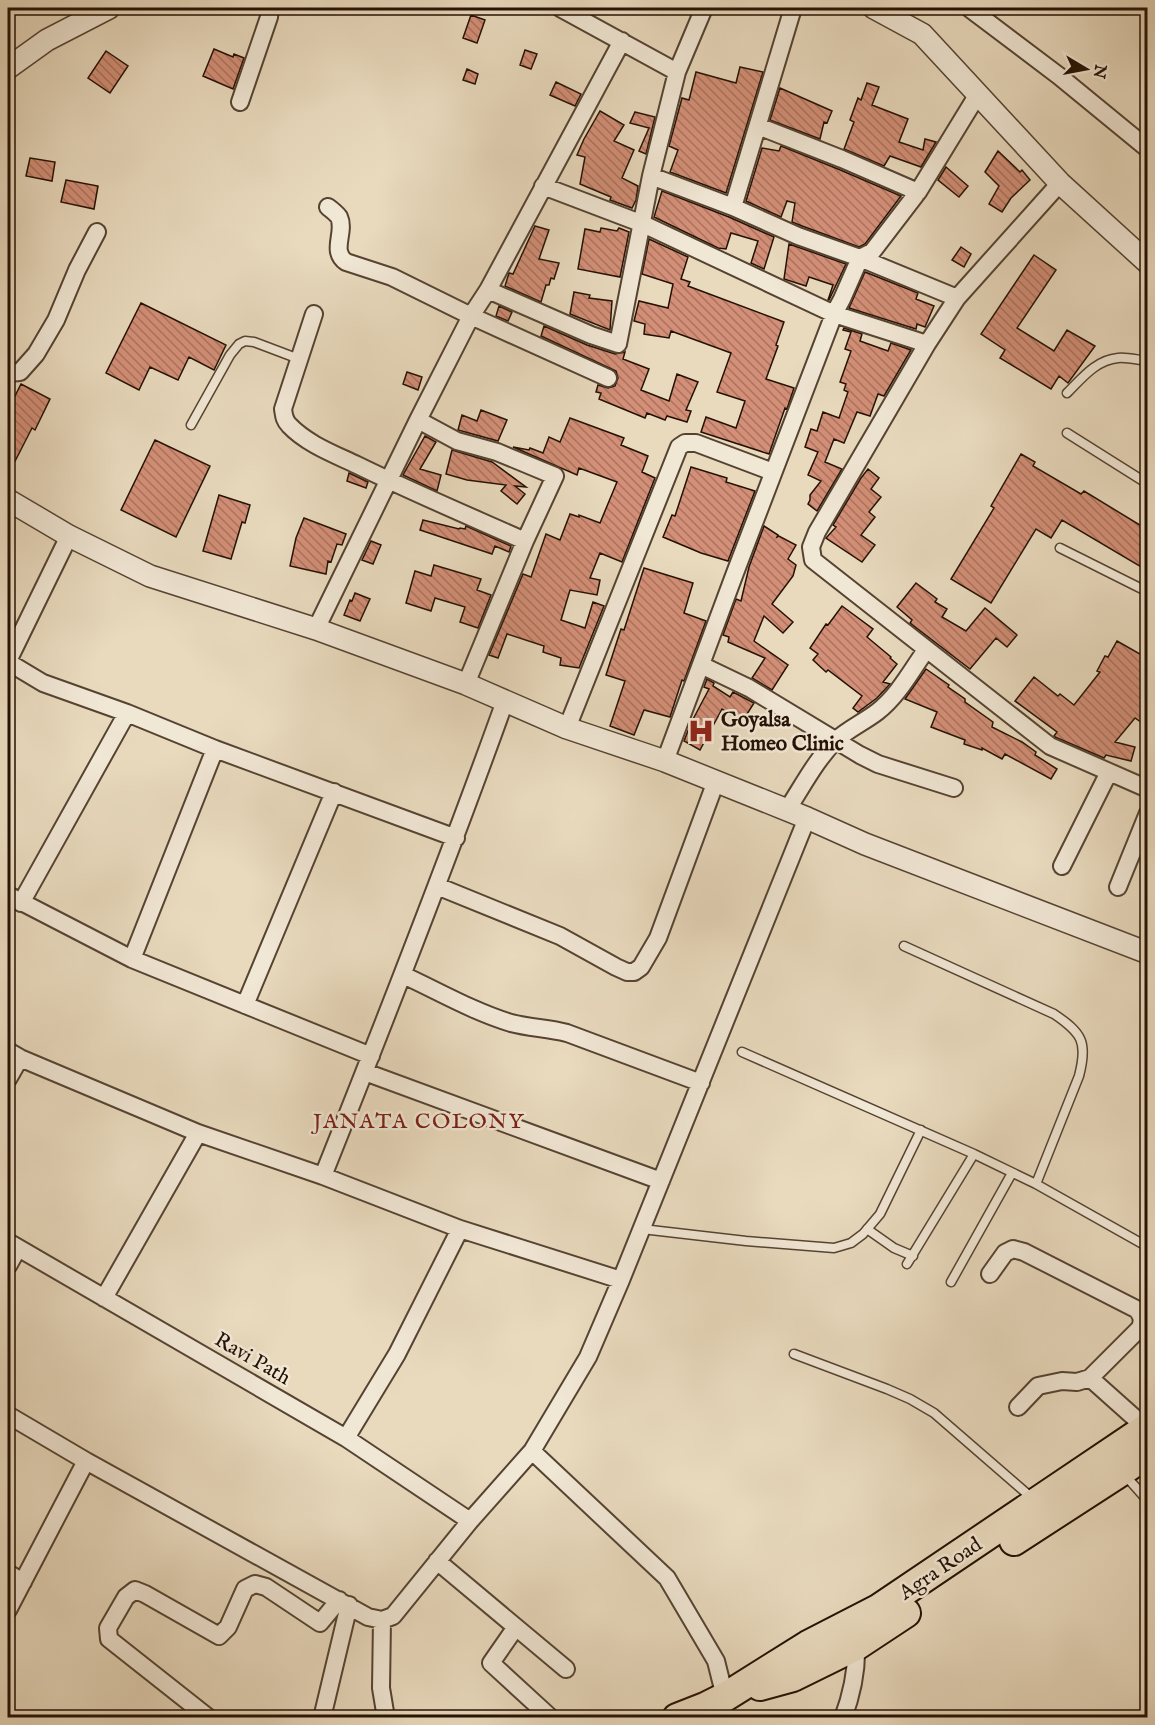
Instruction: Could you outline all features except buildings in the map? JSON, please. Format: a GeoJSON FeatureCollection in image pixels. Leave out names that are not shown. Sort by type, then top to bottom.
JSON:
{"type":"FeatureCollection","features":[{"type":"Feature","properties":{"kind":"highway","name":"Agra Road"},"geometry":{"type":"LineString","coordinates":[[677,1718],[725,1697],[808,1645],[878,1609],[1037,1503],[1147,1436]]}},
{"type":"Feature","properties":{"kind":"highway","name":"Agra Road"},"geometry":{"type":"LineString","coordinates":[[725,1697],[793,1677],[856,1646],[1122,1471],[1147,1436]]}},
{"type":"Feature","properties":{"kind":"street"},"geometry":{"type":"LineString","coordinates":[[8,68],[47,40],[108,8]]}},
{"type":"Feature","properties":{"kind":"street"},"geometry":{"type":"LineString","coordinates":[[240,102],[270,8]]}},
{"type":"Feature","properties":{"kind":"street"},"geometry":{"type":"LineString","coordinates":[[561,8],[676,72]]}},
{"type":"Feature","properties":{"kind":"street"},"geometry":{"type":"LineString","coordinates":[[488,290],[591,335],[618,344],[651,176],[676,72],[704,8]]}},
{"type":"Feature","properties":{"kind":"street"},"geometry":{"type":"LineString","coordinates":[[734,207],[794,8]]}},
{"type":"Feature","properties":{"kind":"street"},"geometry":{"type":"LineString","coordinates":[[969,8],[1059,76],[1148,149]]}},
{"type":"Feature","properties":{"kind":"street"},"geometry":{"type":"LineString","coordinates":[[880,10],[922,34],[1060,183],[1148,263]]}},
{"type":"Feature","properties":{"kind":"street"},"geometry":{"type":"LineString","coordinates":[[316,629],[471,316],[488,290],[622,41]]}},
{"type":"Feature","properties":{"kind":"street"},"geometry":{"type":"LineString","coordinates":[[666,761],[773,472],[834,314],[860,258],[872,252],[918,192],[978,94]]}},
{"type":"Feature","properties":{"kind":"street"},"geometry":{"type":"LineString","coordinates":[[758,126],[918,192]]}},
{"type":"Feature","properties":{"kind":"street"},"geometry":{"type":"LineString","coordinates":[[651,176],[734,207],[798,236],[860,258],[957,298]]}},
{"type":"Feature","properties":{"kind":"street"},"geometry":{"type":"LineString","coordinates":[[1060,183],[957,298],[927,344],[817,532],[811,547],[813,560],[1050,746],[1148,789]]}},
{"type":"Feature","properties":{"kind":"street"},"geometry":{"type":"LineString","coordinates":[[543,186],[642,224],[834,314],[927,344]]}},
{"type":"Feature","properties":{"kind":"street"},"geometry":{"type":"LineString","coordinates":[[328,207],[338,215],[341,224],[338,254],[341,259],[392,277],[471,316],[608,378]]}},
{"type":"Feature","properties":{"kind":"street"},"geometry":{"type":"LineString","coordinates":[[8,373],[20,372],[36,354],[56,320],[76,270],[97,232]]}},
{"type":"Feature","properties":{"kind":"street"},"geometry":{"type":"LineString","coordinates":[[315,314],[283,409],[284,418],[289,425],[321,447],[388,480],[525,541]]}},
{"type":"Feature","properties":{"kind":"street"},"geometry":{"type":"LineString","coordinates":[[418,420],[457,441],[497,452],[555,477],[525,541],[466,684]]}},
{"type":"Feature","properties":{"kind":"street"},"geometry":{"type":"LineString","coordinates":[[567,728],[679,447],[685,443],[696,443],[773,472]]}},
{"type":"Feature","properties":{"kind":"street"},"geometry":{"type":"LineString","coordinates":[[8,500],[69,536],[150,576],[316,629],[466,684],[567,728],[666,761],[865,844],[1148,953]]}},
{"type":"Feature","properties":{"kind":"street"},"geometry":{"type":"LineString","coordinates":[[69,536],[8,661],[43,683],[456,838]]}},
{"type":"Feature","properties":{"kind":"street"},"geometry":{"type":"LineString","coordinates":[[787,810],[822,756],[835,741],[877,712],[890,700],[926,650]]}},
{"type":"Feature","properties":{"kind":"street"},"geometry":{"type":"LineString","coordinates":[[701,664],[749,688],[835,741],[878,764],[954,788]]}},
{"type":"Feature","properties":{"kind":"street"},"geometry":{"type":"LineString","coordinates":[[323,1176],[456,838],[505,700]]}},
{"type":"Feature","properties":{"kind":"street"},"geometry":{"type":"LineString","coordinates":[[127,713],[14,899],[132,959],[245,1005],[368,1064],[661,1181]]}},
{"type":"Feature","properties":{"kind":"street"},"geometry":{"type":"LineString","coordinates":[[132,959],[215,749]]}},
{"type":"Feature","properties":{"kind":"street"},"geometry":{"type":"LineString","coordinates":[[1062,866],[1109,772]]}},
{"type":"Feature","properties":{"kind":"street"},"geometry":{"type":"LineString","coordinates":[[437,886],[560,936],[616,967],[627,972],[634,972],[641,967],[658,938],[716,781]]}},
{"type":"Feature","properties":{"kind":"street"},"geometry":{"type":"LineString","coordinates":[[245,1005],[334,792]]}},
{"type":"Feature","properties":{"kind":"street"},"geometry":{"type":"LineString","coordinates":[[1118,888],[1148,813]]}},
{"type":"Feature","properties":{"kind":"street"},"geometry":{"type":"LineString","coordinates":[[8,1415],[86,1461],[368,1617],[382,1620],[393,1616],[470,1521],[532,1451],[588,1357],[642,1229],[807,818]]}},
{"type":"Feature","properties":{"kind":"street"},"geometry":{"type":"LineString","coordinates":[[403,975],[489,1015],[511,1023],[567,1033],[700,1083]]}},
{"type":"Feature","properties":{"kind":"street"},"geometry":{"type":"LineString","coordinates":[[8,1079],[14,1055],[198,1133],[323,1176],[460,1229],[621,1280]]}},
{"type":"Feature","properties":{"kind":"street"},"geometry":{"type":"LineString","coordinates":[[104,1298],[198,1133]]}},
{"type":"Feature","properties":{"kind":"street"},"geometry":{"type":"LineString","coordinates":[[346,1438],[397,1354],[460,1229]]}},
{"type":"Feature","properties":{"kind":"street"},"geometry":{"type":"LineString","coordinates":[[8,1266],[13,1245]]}},
{"type":"Feature","properties":{"kind":"street","name":"Ravi Path"},"geometry":{"type":"LineString","coordinates":[[13,1245],[346,1438],[470,1521]]}},
{"type":"Feature","properties":{"kind":"street"},"geometry":{"type":"LineString","coordinates":[[990,1274],[1005,1253],[1013,1249],[1024,1252],[1136,1309],[1141,1315],[1140,1328],[1090,1378],[1077,1382],[1062,1381],[1038,1386],[1018,1407]]}},
{"type":"Feature","properties":{"kind":"street"},"geometry":{"type":"LineString","coordinates":[[1090,1378],[1147,1436]]}},
{"type":"Feature","properties":{"kind":"street"},"geometry":{"type":"LineString","coordinates":[[532,1451],[667,1578],[716,1661],[725,1697]]}},
{"type":"Feature","properties":{"kind":"street"},"geometry":{"type":"LineString","coordinates":[[8,1610],[86,1461]]}},
{"type":"Feature","properties":{"kind":"street"},"geometry":{"type":"LineString","coordinates":[[437,1561],[566,1669]]}},
{"type":"Feature","properties":{"kind":"street"},"geometry":{"type":"LineString","coordinates":[[8,1573],[23,1582]]}},
{"type":"Feature","properties":{"kind":"street"},"geometry":{"type":"LineString","coordinates":[[208,1717],[109,1639],[108,1628],[126,1597],[135,1590],[219,1636],[228,1627],[245,1589],[255,1584],[266,1587],[341,1636]]}},
{"type":"Feature","properties":{"kind":"street"},"geometry":{"type":"LineString","coordinates":[[320,1623],[344,1602]]}},
{"type":"Feature","properties":{"kind":"street"},"geometry":{"type":"LineString","coordinates":[[322,1718],[341,1636],[344,1602]]}},
{"type":"Feature","properties":{"kind":"street"},"geometry":{"type":"LineString","coordinates":[[382,1620],[381,1688],[386,1718]]}},
{"type":"Feature","properties":{"kind":"street"},"geometry":{"type":"LineString","coordinates":[[516,1627],[491,1663],[545,1710],[551,1718]]}},
{"type":"Feature","properties":{"kind":"street"},"geometry":{"type":"LineString","coordinates":[[843,1718],[851,1697],[856,1646]]}},
{"type":"Feature","properties":{"kind":"lane"},"geometry":{"type":"LineString","coordinates":[[191,424],[238,344],[245,341],[254,342],[299,359]]}},
{"type":"Feature","properties":{"kind":"lane"},"geometry":{"type":"LineString","coordinates":[[1067,393],[1095,366],[1107,361],[1119,357],[1148,361]]}},
{"type":"Feature","properties":{"kind":"lane"},"geometry":{"type":"LineString","coordinates":[[1067,433],[1148,484]]}},
{"type":"Feature","properties":{"kind":"lane"},"geometry":{"type":"LineString","coordinates":[[1060,548],[1148,592]]}},
{"type":"Feature","properties":{"kind":"lane"},"geometry":{"type":"LineString","coordinates":[[904,946],[1054,1014],[1070,1025],[1080,1036],[1084,1058],[1079,1076],[1036,1184]]}},
{"type":"Feature","properties":{"kind":"lane"},"geometry":{"type":"LineString","coordinates":[[742,1052],[974,1154],[1036,1184],[1148,1246]]}},
{"type":"Feature","properties":{"kind":"lane"},"geometry":{"type":"LineString","coordinates":[[642,1229],[834,1248],[851,1243],[880,1214],[921,1130]]}},
{"type":"Feature","properties":{"kind":"lane"},"geometry":{"type":"LineString","coordinates":[[867,1229],[910,1260],[974,1154]]}},
{"type":"Feature","properties":{"kind":"lane"},"geometry":{"type":"LineString","coordinates":[[951,1282],[1012,1173]]}},
{"type":"Feature","properties":{"kind":"lane"},"geometry":{"type":"LineString","coordinates":[[794,1354],[895,1392],[934,1413],[1037,1503]]}},
{"type":"Feature","properties":{"kind":"lane"},"geometry":{"type":"LineString","coordinates":[[1122,1471],[1148,1501]]}},
{"type":"Feature","properties":{"kind":"place","name":"Goyalsa Homeo Clinic"},"geometry":{"type":"Point","coordinates":[701,731]}},
{"type":"Feature","properties":{"kind":"district","name":"JANATA COLONY"},"geometry":{"type":"Point","coordinates":[419,1120]}}]}
